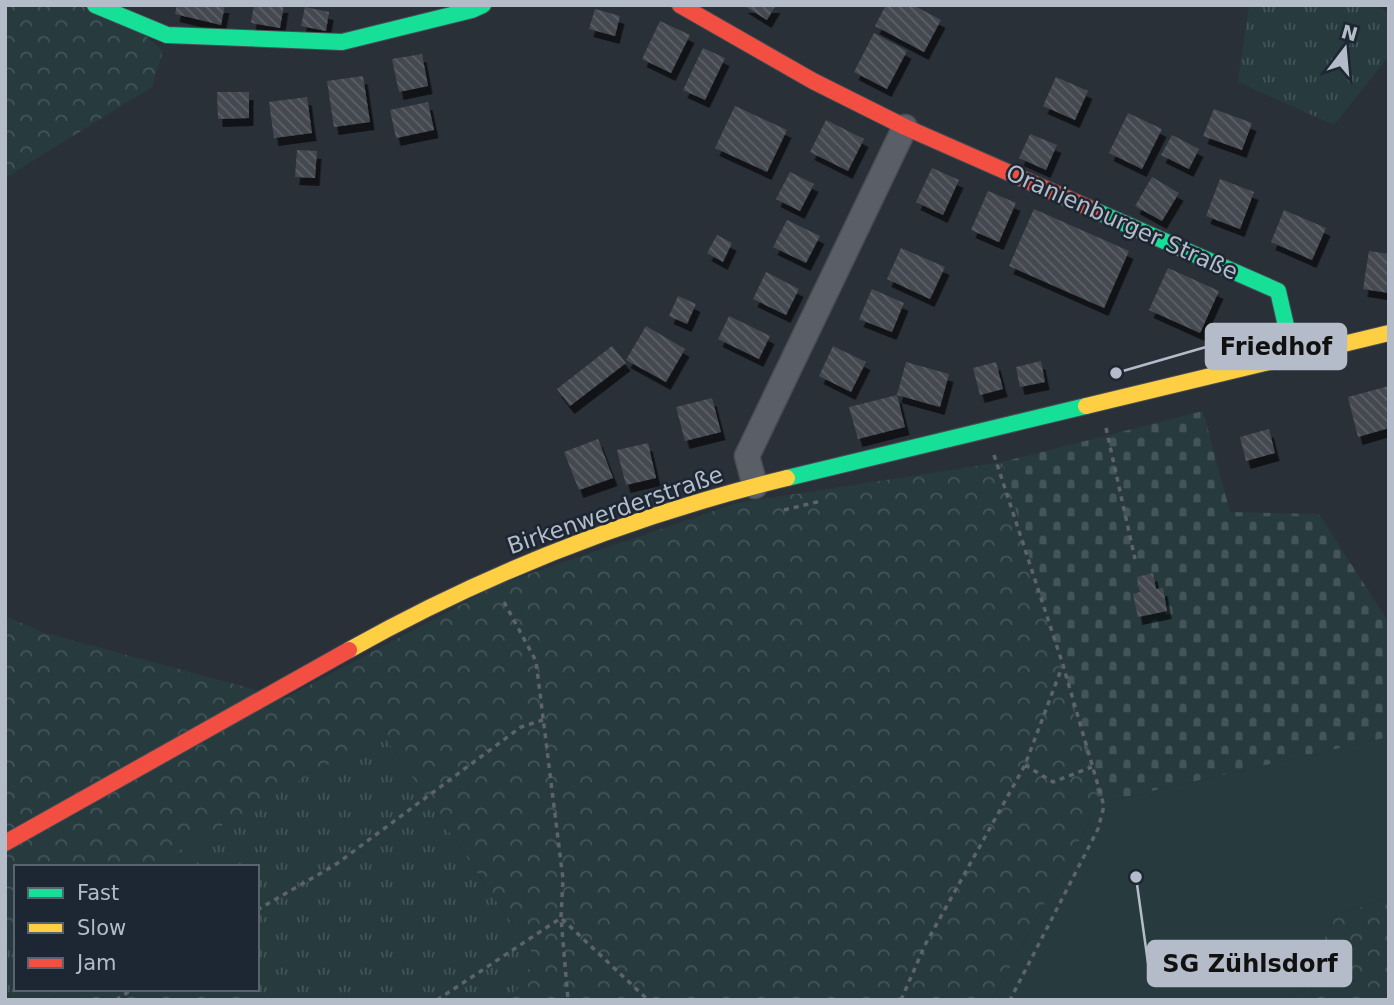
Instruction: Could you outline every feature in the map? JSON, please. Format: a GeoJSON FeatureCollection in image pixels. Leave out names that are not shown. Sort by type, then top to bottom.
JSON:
{"type":"FeatureCollection","features":[{"type":"Feature","properties":{"kind":"street"},"geometry":{"type":"LineString","coordinates":[[95,5],[167,35],[342,42],[483,5]]}},
{"type":"Feature","properties":{"kind":"street","name":"Oranienburger Straße"},"geometry":{"type":"LineString","coordinates":[[680,5],[813,81],[905,127],[1278,291],[1293,356]]}},
{"type":"Feature","properties":{"kind":"street"},"geometry":{"type":"LineString","coordinates":[[755,486],[747,456],[905,127]]}},
{"type":"Feature","properties":{"kind":"street","name":"Birkenwerderstraße"},"geometry":{"type":"LineString","coordinates":[[5,843],[397,623],[490,579],[588,539],[755,486],[1098,401],[1389,333]]}},
{"type":"Feature","properties":{"kind":"path"},"geometry":{"type":"LineString","coordinates":[[1098,401],[1135,559]]}},
{"type":"Feature","properties":{"kind":"path"},"geometry":{"type":"LineString","coordinates":[[986,429],[1063,665],[1104,806],[1097,829],[1010,1000]]}},
{"type":"Feature","properties":{"kind":"path"},"geometry":{"type":"LineString","coordinates":[[775,512],[826,500]]}},
{"type":"Feature","properties":{"kind":"path"},"geometry":{"type":"LineString","coordinates":[[490,579],[536,661],[563,879],[561,918],[568,1000]]}},
{"type":"Feature","properties":{"kind":"path"},"geometry":{"type":"LineString","coordinates":[[901,1000],[925,945],[1025,765],[1063,665]]}},
{"type":"Feature","properties":{"kind":"path"},"geometry":{"type":"LineString","coordinates":[[259,909],[335,865],[521,727],[543,720]]}},
{"type":"Feature","properties":{"kind":"path"},"geometry":{"type":"LineString","coordinates":[[1025,765],[1053,782],[1092,767]]}},
{"type":"Feature","properties":{"kind":"path"},"geometry":{"type":"LineString","coordinates":[[437,1000],[561,918]]}},
{"type":"Feature","properties":{"kind":"path"},"geometry":{"type":"LineString","coordinates":[[561,918],[648,1000]]}},
{"type":"Feature","properties":{"kind":"green space"},"geometry":{"type":"Polygon","coordinates":[[[5,5],[109,5],[163,51],[152,87],[5,178],[5,5]]]}},
{"type":"Feature","properties":{"kind":"green space"},"geometry":{"type":"Polygon","coordinates":[[[1249,5],[1376,5],[1389,13],[1389,56],[1334,125],[1238,82],[1249,5]]]}},
{"type":"Feature","properties":{"kind":"green space"},"geometry":{"type":"Polygon","coordinates":[[[1203,411],[1230,512],[1319,514],[1389,623],[1389,737],[1100,803],[1002,462],[1203,411]]]}},
{"type":"Feature","properties":{"kind":"green space"},"geometry":{"type":"Polygon","coordinates":[[[1002,462],[1100,803],[992,1000],[510,1000],[537,960],[382,733],[156,865],[14,865],[14,941],[5,946],[5,616],[42,632],[285,698],[500,584],[737,503],[1002,462]]]}},
{"type":"Feature","properties":{"kind":"green space"},"geometry":{"type":"Polygon","coordinates":[[[382,733],[537,961],[510,1000],[243,1000],[238,991],[259,991],[259,865],[155,864],[382,733]]]}},
{"type":"Feature","properties":{"kind":"green space"},"geometry":{"type":"Polygon","coordinates":[[[1389,737],[1389,898],[1337,914],[1293,1000],[992,1000],[1100,803],[1389,737]]]}},
{"type":"Feature","properties":{"kind":"green space"},"geometry":{"type":"Polygon","coordinates":[[[1389,898],[1389,1000],[1293,1000],[1337,914],[1389,898]]]}},
{"type":"Feature","properties":{"kind":"green space"},"geometry":{"type":"Polygon","coordinates":[[[14,941],[14,991],[85,991],[91,1000],[5,1000],[5,946],[14,941]]]}},
{"type":"Feature","properties":{"kind":"green space"},"geometry":{"type":"Polygon","coordinates":[[[85,991],[238,991],[243,1000],[91,1000],[85,991]]]}},
{"type":"Feature","properties":{"kind":"building"},"geometry":{"type":"Polygon","coordinates":[[[177,5],[225,5],[221,25],[175,14],[177,5]]]}},
{"type":"Feature","properties":{"kind":"building"},"geometry":{"type":"Polygon","coordinates":[[[254,5],[284,5],[280,28],[251,23],[254,5]]]}},
{"type":"Feature","properties":{"kind":"building"},"geometry":{"type":"Polygon","coordinates":[[[743,5],[776,5],[767,20],[743,5]]]}},
{"type":"Feature","properties":{"kind":"building"},"geometry":{"type":"Polygon","coordinates":[[[886,5],[913,5],[941,20],[924,52],[875,26],[886,5]]]}},
{"type":"Feature","properties":{"kind":"building"},"geometry":{"type":"Polygon","coordinates":[[[305,7],[329,12],[326,31],[301,26],[305,7]]]}},
{"type":"Feature","properties":{"kind":"building"},"geometry":{"type":"Polygon","coordinates":[[[595,9],[620,16],[615,36],[589,29],[595,9]]]}},
{"type":"Feature","properties":{"kind":"building"},"geometry":{"type":"Polygon","coordinates":[[[660,21],[690,35],[671,73],[642,59],[660,21]]]}},
{"type":"Feature","properties":{"kind":"building"},"geometry":{"type":"Polygon","coordinates":[[[874,33],[907,51],[887,89],[854,72],[874,33]]]}},
{"type":"Feature","properties":{"kind":"building"},"geometry":{"type":"Polygon","coordinates":[[[703,48],[725,58],[705,100],[683,90],[703,48]]]}},
{"type":"Feature","properties":{"kind":"building"},"geometry":{"type":"Polygon","coordinates":[[[422,54],[428,86],[399,92],[392,59],[422,54]]]}},
{"type":"Feature","properties":{"kind":"building"},"geometry":{"type":"Polygon","coordinates":[[[363,76],[370,122],[334,127],[327,81],[363,76]]]}},
{"type":"Feature","properties":{"kind":"building"},"geometry":{"type":"Polygon","coordinates":[[[1056,77],[1088,91],[1075,120],[1043,106],[1056,77]]]}},
{"type":"Feature","properties":{"kind":"building"},"geometry":{"type":"Polygon","coordinates":[[[217,92],[249,92],[249,118],[218,119],[217,92]]]}},
{"type":"Feature","properties":{"kind":"building"},"geometry":{"type":"Polygon","coordinates":[[[307,97],[312,133],[274,138],[269,102],[307,97]]]}},
{"type":"Feature","properties":{"kind":"building"},"geometry":{"type":"Polygon","coordinates":[[[428,102],[434,130],[396,138],[390,110],[428,102]]]}},
{"type":"Feature","properties":{"kind":"building"},"geometry":{"type":"Polygon","coordinates":[[[735,106],[787,130],[767,172],[715,148],[735,106]]]}},
{"type":"Feature","properties":{"kind":"building"},"geometry":{"type":"Polygon","coordinates":[[[1214,109],[1252,123],[1242,150],[1203,136],[1214,109]]]}},
{"type":"Feature","properties":{"kind":"building"},"geometry":{"type":"Polygon","coordinates":[[[1128,113],[1162,129],[1142,169],[1109,153],[1128,113]]]}},
{"type":"Feature","properties":{"kind":"building"},"geometry":{"type":"Polygon","coordinates":[[[826,120],[864,139],[848,171],[810,152],[826,120]]]}},
{"type":"Feature","properties":{"kind":"building"},"geometry":{"type":"Polygon","coordinates":[[[1030,134],[1057,145],[1046,170],[1019,158],[1030,134]]]}},
{"type":"Feature","properties":{"kind":"building"},"geometry":{"type":"Polygon","coordinates":[[[1172,135],[1199,149],[1189,169],[1161,155],[1172,135]]]}},
{"type":"Feature","properties":{"kind":"building"},"geometry":{"type":"Polygon","coordinates":[[[297,150],[317,151],[315,178],[295,177],[297,150]]]}},
{"type":"Feature","properties":{"kind":"building"},"geometry":{"type":"Polygon","coordinates":[[[932,168],[959,180],[943,215],[916,202],[932,168]]]}},
{"type":"Feature","properties":{"kind":"building"},"geometry":{"type":"Polygon","coordinates":[[[790,172],[814,184],[800,211],[776,199],[790,172]]]}},
{"type":"Feature","properties":{"kind":"building"},"geometry":{"type":"Polygon","coordinates":[[[1152,177],[1179,193],[1162,221],[1135,206],[1152,177]]]}},
{"type":"Feature","properties":{"kind":"building"},"geometry":{"type":"Polygon","coordinates":[[[1220,179],[1254,192],[1240,229],[1206,216],[1220,179]]]}},
{"type":"Feature","properties":{"kind":"building"},"geometry":{"type":"Polygon","coordinates":[[[988,191],[1016,203],[999,242],[971,230],[988,191]]]}},
{"type":"Feature","properties":{"kind":"building"},"geometry":{"type":"Polygon","coordinates":[[[1034,209],[1129,251],[1104,308],[1009,266],[1034,209]]]}},
{"type":"Feature","properties":{"kind":"building"},"geometry":{"type":"Polygon","coordinates":[[[1284,210],[1326,228],[1312,260],[1271,242],[1284,210]]]}},
{"type":"Feature","properties":{"kind":"building"},"geometry":{"type":"Polygon","coordinates":[[[787,220],[820,236],[806,263],[773,247],[787,220]]]}},
{"type":"Feature","properties":{"kind":"building"},"geometry":{"type":"Polygon","coordinates":[[[717,235],[732,243],[723,262],[707,253],[717,235]]]}},
{"type":"Feature","properties":{"kind":"building"},"geometry":{"type":"Polygon","coordinates":[[[901,248],[945,267],[930,299],[887,279],[901,248]]]}},
{"type":"Feature","properties":{"kind":"building"},"geometry":{"type":"Polygon","coordinates":[[[1369,251],[1389,254],[1389,293],[1363,289],[1369,251]]]}},
{"type":"Feature","properties":{"kind":"building"},"geometry":{"type":"Polygon","coordinates":[[[1168,268],[1219,291],[1200,333],[1149,310],[1168,268]]]}},
{"type":"Feature","properties":{"kind":"building"},"geometry":{"type":"Polygon","coordinates":[[[766,272],[799,289],[786,315],[753,299],[766,272]]]}},
{"type":"Feature","properties":{"kind":"building"},"geometry":{"type":"Polygon","coordinates":[[[872,289],[904,303],[892,332],[859,319],[872,289]]]}},
{"type":"Feature","properties":{"kind":"building"},"geometry":{"type":"Polygon","coordinates":[[[678,296],[696,304],[687,324],[669,316],[678,296]]]}},
{"type":"Feature","properties":{"kind":"building"},"geometry":{"type":"Polygon","coordinates":[[[729,316],[770,336],[759,359],[718,339],[729,316]]]}},
{"type":"Feature","properties":{"kind":"building"},"geometry":{"type":"Polygon","coordinates":[[[646,326],[685,349],[666,382],[626,360],[646,326]]]}},
{"type":"Feature","properties":{"kind":"building"},"geometry":{"type":"Polygon","coordinates":[[[612,346],[626,363],[570,406],[557,389],[612,346]]]}},
{"type":"Feature","properties":{"kind":"building"},"geometry":{"type":"Polygon","coordinates":[[[833,346],[866,362],[851,392],[819,376],[833,346]]]}},
{"type":"Feature","properties":{"kind":"building"},"geometry":{"type":"Polygon","coordinates":[[[1041,361],[1045,382],[1020,387],[1016,367],[1041,361]]]}},
{"type":"Feature","properties":{"kind":"building"},"geometry":{"type":"Polygon","coordinates":[[[906,362],[949,374],[940,407],[897,395],[906,362]]]}},
{"type":"Feature","properties":{"kind":"building"},"geometry":{"type":"Polygon","coordinates":[[[996,362],[1003,389],[980,395],[973,368],[996,362]]]}},
{"type":"Feature","properties":{"kind":"building"},"geometry":{"type":"Polygon","coordinates":[[[1389,386],[1389,428],[1358,437],[1348,397],[1389,386]]]}},
{"type":"Feature","properties":{"kind":"building"},"geometry":{"type":"Polygon","coordinates":[[[897,395],[905,427],[858,439],[849,407],[897,395]]]}},
{"type":"Feature","properties":{"kind":"building"},"geometry":{"type":"Polygon","coordinates":[[[712,398],[721,432],[685,441],[676,407],[712,398]]]}},
{"type":"Feature","properties":{"kind":"building"},"geometry":{"type":"Polygon","coordinates":[[[1269,429],[1275,453],[1246,461],[1240,437],[1269,429]]]}},
{"type":"Feature","properties":{"kind":"building"},"geometry":{"type":"Polygon","coordinates":[[[598,439],[613,478],[579,490],[564,452],[598,439]]]}},
{"type":"Feature","properties":{"kind":"building"},"geometry":{"type":"Polygon","coordinates":[[[648,443],[656,478],[626,485],[617,450],[648,443]]]}},
{"type":"Feature","properties":{"kind":"building"},"geometry":{"type":"Polygon","coordinates":[[[1153,573],[1156,589],[1163,588],[1167,611],[1138,617],[1133,594],[1140,592],[1137,577],[1153,573]]]}},
{"type":"Feature","properties":{"kind":"traffic: fast"},"geometry":{"type":"LineString","coordinates":[[95,5],[167,35],[342,42],[483,5]]}},
{"type":"Feature","properties":{"kind":"traffic: fast"},"geometry":{"type":"LineString","coordinates":[[1096,211],[1278,291],[1293,356]]}},
{"type":"Feature","properties":{"kind":"traffic: fast"},"geometry":{"type":"LineString","coordinates":[[787,478],[1086,406]]}},
{"type":"Feature","properties":{"kind":"traffic: slow"},"geometry":{"type":"LineString","coordinates":[[1086,406],[1389,333]]}},
{"type":"Feature","properties":{"kind":"traffic: slow"},"geometry":{"type":"LineString","coordinates":[[349,650],[454,596],[562,549],[674,510],[787,478]]}},
{"type":"Feature","properties":{"kind":"traffic: jam"},"geometry":{"type":"LineString","coordinates":[[680,5],[813,81],[905,127],[1096,211]]}},
{"type":"Feature","properties":{"kind":"traffic: jam"},"geometry":{"type":"LineString","coordinates":[[5,843],[349,650]]}},
{"type":"Feature","properties":{"kind":"place","name":"Friedhof"},"geometry":{"type":"Point","coordinates":[1116,373]}},
{"type":"Feature","properties":{"kind":"place","name":"SG Zühlsdorf"},"geometry":{"type":"Point","coordinates":[1136,877]}}]}
